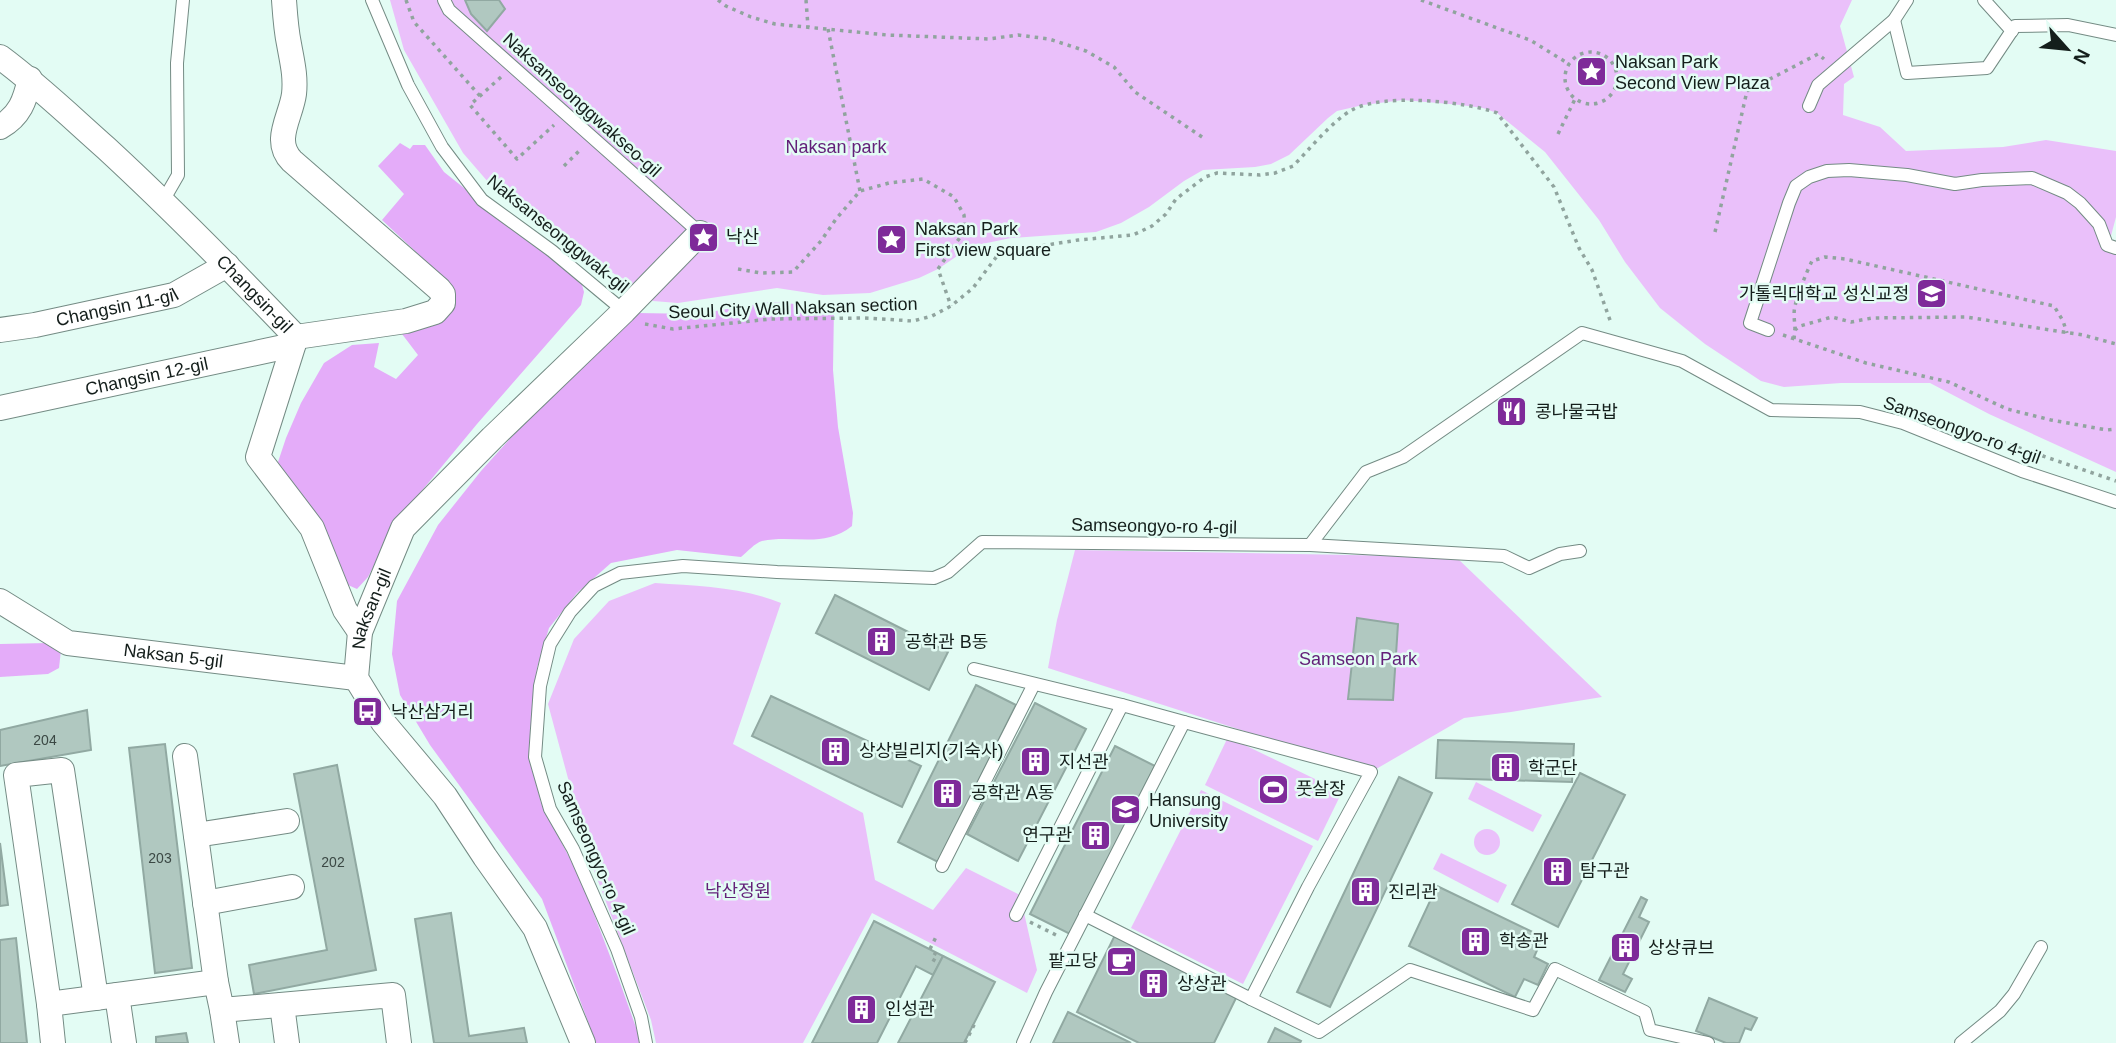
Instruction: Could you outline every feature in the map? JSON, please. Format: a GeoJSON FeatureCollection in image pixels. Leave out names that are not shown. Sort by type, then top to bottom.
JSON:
{"type":"FeatureCollection","features":[{"type":"Feature","properties":{"kind":"street","name":"Changsin 12-gil"},"geometry":{"type":"LineString","coordinates":[[0,408],[295,341],[406,321],[435,312],[443,303],[444,298],[439,289],[285,152],[284,131],[295,80],[284,0]]}},
{"type":"Feature","properties":{"kind":"street","name":"Changsin-gil"},"geometry":{"type":"LineString","coordinates":[[0,57],[30,79],[163,201],[227,265],[295,341],[258,457],[312,528],[345,610],[360,632]]}},
{"type":"Feature","properties":{"kind":"street"},"geometry":{"type":"LineString","coordinates":[[0,127],[10,122],[18,113],[30,79]]}},
{"type":"Feature","properties":{"kind":"street","name":"Naksan-gil"},"geometry":{"type":"LineString","coordinates":[[356,678],[360,632],[403,528],[700,233]]}},
{"type":"Feature","properties":{"kind":"street","name":"Changsin 11-gil"},"geometry":{"type":"LineString","coordinates":[[0,330],[174,296],[227,265]]}},
{"type":"Feature","properties":{"kind":"street","name":"Naksan 5-gil"},"geometry":{"type":"LineString","coordinates":[[0,601],[68,642],[356,678]]}},
{"type":"Feature","properties":{"kind":"street"},"geometry":{"type":"LineString","coordinates":[[356,678],[383,722],[446,796],[535,928],[583,1043]]}},
{"type":"Feature","properties":{"kind":"street"},"geometry":{"type":"LineString","coordinates":[[185,756],[227,1043]]}},
{"type":"Feature","properties":{"kind":"street"},"geometry":{"type":"LineString","coordinates":[[53,1043],[16,775],[62,770],[107,997],[124,1043]]}},
{"type":"Feature","properties":{"kind":"street"},"geometry":{"type":"LineString","coordinates":[[196,835],[286,821]]}},
{"type":"Feature","properties":{"kind":"street"},"geometry":{"type":"LineString","coordinates":[[205,903],[292,887]]}},
{"type":"Feature","properties":{"kind":"street"},"geometry":{"type":"LineString","coordinates":[[49,1004],[216,982]]}},
{"type":"Feature","properties":{"kind":"street"},"geometry":{"type":"LineString","coordinates":[[222,1010],[393,995],[399,1043]]}},
{"type":"Feature","properties":{"kind":"street"},"geometry":{"type":"LineString","coordinates":[[282,1005],[286,1043]]}},
{"type":"Feature","properties":{"kind":"lane"},"geometry":{"type":"LineString","coordinates":[[163,201],[178,175],[177,62],[183,0]]}},
{"type":"Feature","properties":{"kind":"lane","name":"Naksanseonggwak-gil"},"geometry":{"type":"LineString","coordinates":[[372,0],[408,85],[437,137],[482,200],[552,251],[624,311]]}},
{"type":"Feature","properties":{"kind":"lane","name":"Naksanseonggwakseo-gil"},"geometry":{"type":"LineString","coordinates":[[444,0],[449,10],[700,233]]}},
{"type":"Feature","properties":{"kind":"lane"},"geometry":{"type":"LineString","coordinates":[[1810,106],[1818,85],[1894,20],[1907,0]]}},
{"type":"Feature","properties":{"kind":"lane"},"geometry":{"type":"LineString","coordinates":[[1984,0],[2012,31]]}},
{"type":"Feature","properties":{"kind":"lane"},"geometry":{"type":"LineString","coordinates":[[1894,20],[1907,73],[1987,68],[2015,26],[2068,24],[2116,35]]}},
{"type":"Feature","properties":{"kind":"lane"},"geometry":{"type":"LineString","coordinates":[[1768,330],[1750,323],[1789,203],[1796,186],[1809,177],[1827,171],[1907,175],[1955,184],[2032,178],[2067,193],[2080,203],[2099,224],[2107,245],[2116,248]]}},
{"type":"Feature","properties":{"kind":"lane","name":"Samseongyo-ro 4-gil"},"geometry":{"type":"LineString","coordinates":[[646,1043],[641,1017],[617,949],[573,849],[550,808],[535,757],[540,686],[550,644],[570,612],[594,586],[620,573],[683,566],[934,578],[948,572],[982,542],[1310,545],[1366,472],[1403,457],[1582,333],[1682,361],[1771,410],[1860,412],[1903,423],[2011,467],[2116,502]]}},
{"type":"Feature","properties":{"kind":"lane"},"geometry":{"type":"LineString","coordinates":[[1310,545],[1504,556],[1529,568],[1560,554],[1580,551]]}},
{"type":"Feature","properties":{"kind":"lane"},"geometry":{"type":"LineString","coordinates":[[974,669],[1122,705],[1371,772],[1251,999]]}},
{"type":"Feature","properties":{"kind":"lane"},"geometry":{"type":"LineString","coordinates":[[942,866],[1034,684]]}},
{"type":"Feature","properties":{"kind":"lane"},"geometry":{"type":"LineString","coordinates":[[1016,915],[1122,705]]}},
{"type":"Feature","properties":{"kind":"lane"},"geometry":{"type":"LineString","coordinates":[[1023,1043],[1184,722]]}},
{"type":"Feature","properties":{"kind":"lane"},"geometry":{"type":"LineString","coordinates":[[1085,915],[1320,1032],[1410,970],[1533,1010],[1555,969],[1645,1012],[1650,1030],[1708,1043]]}},
{"type":"Feature","properties":{"kind":"lane"},"geometry":{"type":"LineString","coordinates":[[1961,1043],[2000,1011],[2014,994],[2040,947]]}},
{"type":"Feature","properties":{"kind":"path"},"geometry":{"type":"LineString","coordinates":[[405,0],[414,22],[480,96]]}},
{"type":"Feature","properties":{"kind":"path"},"geometry":{"type":"LineString","coordinates":[[718,0],[751,17],[775,24],[887,35],[976,39],[1018,35],[1049,39],[1086,51],[1114,67],[1135,92],[1205,139]]}},
{"type":"Feature","properties":{"kind":"path"},"geometry":{"type":"LineString","coordinates":[[806,0],[808,27]]}},
{"type":"Feature","properties":{"kind":"path"},"geometry":{"type":"LineString","coordinates":[[1420,0],[1530,40],[1569,64]]}},
{"type":"Feature","properties":{"kind":"path"},"geometry":{"type":"LineString","coordinates":[[828,29],[860,191]]}},
{"type":"Feature","properties":{"kind":"path"},"geometry":{"type":"LineString","coordinates":[[1594,52],[1609,59],[1618,75],[1614,92],[1608,99],[1591,105],[1583,104],[1575,99],[1566,85],[1565,76],[1569,64],[1578,55],[1594,52]]}},
{"type":"Feature","properties":{"kind":"path"},"geometry":{"type":"LineString","coordinates":[[1715,232],[1748,90],[1818,54],[1836,70]]}},
{"type":"Feature","properties":{"kind":"path"},"geometry":{"type":"LineString","coordinates":[[508,71],[470,105],[517,159],[556,123]]}},
{"type":"Feature","properties":{"kind":"path"},"geometry":{"type":"LineString","coordinates":[[1558,134],[1575,99]]}},
{"type":"Feature","properties":{"kind":"path","name":"Seoul City Wall Naksan section"},"geometry":{"type":"LineString","coordinates":[[624,311],[642,324],[673,329],[771,319],[852,318],[913,321],[932,316],[951,306],[973,288],[997,256],[1078,240],[1133,235],[1152,226],[1166,214],[1176,199],[1205,177],[1217,173],[1260,175],[1285,170],[1293,166],[1350,110],[1363,105],[1403,100],[1483,108],[1497,113],[1554,187],[1579,248],[1592,270],[1614,329]]}},
{"type":"Feature","properties":{"kind":"path"},"geometry":{"type":"LineString","coordinates":[[564,166],[579,151]]}},
{"type":"Feature","properties":{"kind":"path"},"geometry":{"type":"LineString","coordinates":[[738,269],[761,273],[793,272],[860,191],[889,183],[923,179],[954,197],[964,215],[965,227],[961,236],[938,269],[951,306]]}},
{"type":"Feature","properties":{"kind":"path"},"geometry":{"type":"LineString","coordinates":[[2067,333],[2054,306],[1825,257],[1812,261],[1794,308],[1794,339],[1866,363],[1949,382],[2007,409],[2051,420],[2106,430],[2116,429]]}},
{"type":"Feature","properties":{"kind":"path"},"geometry":{"type":"LineString","coordinates":[[1796,330],[1800,326],[1832,317],[1852,321],[1872,318],[1966,317],[2067,333],[2116,344]]}},
{"type":"Feature","properties":{"kind":"path"},"geometry":{"type":"LineString","coordinates":[[1998,441],[2116,481]]}},
{"type":"Feature","properties":{"kind":"path"},"geometry":{"type":"LineString","coordinates":[[1016,915],[1071,943]]}},
{"type":"Feature","properties":{"kind":"path"},"geometry":{"type":"LineString","coordinates":[[930,949],[937,935]]}},
{"type":"Feature","properties":{"kind":"path"},"geometry":{"type":"LineString","coordinates":[[936,952],[932,959],[939,962]]}},
{"type":"Feature","properties":{"kind":"path"},"geometry":{"type":"LineString","coordinates":[[965,1043],[976,1021]]}},
{"type":"Feature","properties":{"kind":"green space","name":"Naksan park"},"geometry":{"type":"Polygon","coordinates":[[[390,0],[1852,0],[1840,26],[1854,77],[1844,84],[1843,115],[1880,127],[1906,151],[2003,147],[2046,140],[2116,151],[2116,217],[2108,247],[2116,250],[2116,472],[1989,414],[1930,383],[1841,383],[1784,387],[1761,381],[1705,344],[1660,308],[1625,262],[1599,220],[1545,152],[1497,113],[1461,105],[1403,100],[1337,111],[1289,155],[1271,164],[1255,167],[1203,170],[1121,223],[1096,232],[1011,238],[977,245],[919,278],[870,293],[823,295],[777,288],[678,303],[653,301],[495,190],[463,153],[404,50],[390,0]]]}},
{"type":"Feature","properties":{"kind":"green space","name":"Samseon Park"},"geometry":{"type":"Polygon","coordinates":[[[1075,550],[1456,557],[1602,697],[1464,718],[1371,772],[1048,668],[1075,550]]]}},
{"type":"Feature","properties":{"kind":"green space","name":"낙산정원"},"geometry":{"type":"Polygon","coordinates":[[[655,583],[735,590],[781,603],[733,744],[863,813],[875,880],[933,910],[966,868],[1020,895],[1037,970],[1027,993],[872,913],[803,1043],[656,1043],[651,1020],[590,860],[548,704],[574,639],[609,601],[655,583]]]}},
{"type":"Feature","properties":{"kind":"green space","name":"풋살장"},"geometry":{"type":"Polygon","coordinates":[[[1228,737],[1342,792],[1318,841],[1205,785],[1228,737]]]}},
{"type":"Feature","properties":{"kind":"green space"},"geometry":{"type":"Polygon","coordinates":[[[1476,782],[1542,815],[1533,832],[1468,799],[1476,782]]]}},
{"type":"Feature","properties":{"kind":"green space"},"geometry":{"type":"Polygon","coordinates":[[[1201,790],[1313,846],[1243,984],[1131,928],[1201,790]]]}},
{"type":"Feature","properties":{"kind":"green space"},"geometry":{"type":"Polygon","coordinates":[[[1487,829],[1496,833],[1500,842],[1496,851],[1487,855],[1478,851],[1474,842],[1478,833],[1487,829]]]}},
{"type":"Feature","properties":{"kind":"green space"},"geometry":{"type":"Polygon","coordinates":[[[1441,853],[1507,885],[1498,903],[1433,869],[1441,853]]]}},
{"type":"Feature","properties":{"kind":"shaded area"},"geometry":{"type":"Polygon","coordinates":[[[400,143],[410,149],[413,145],[425,145],[444,172],[581,281],[584,292],[581,305],[396,522],[368,577],[357,589],[339,581],[281,478],[278,462],[301,403],[324,363],[352,345],[379,343],[374,367],[396,379],[418,355],[402,334],[439,321],[454,306],[450,288],[382,220],[404,194],[378,166],[400,143]]]}},
{"type":"Feature","properties":{"kind":"shaded area"},"geometry":{"type":"Polygon","coordinates":[[[770,302],[834,307],[833,370],[838,427],[853,513],[852,526],[841,533],[819,539],[762,541],[741,557],[677,550],[611,563],[577,593],[549,628],[537,668],[529,753],[541,803],[581,880],[638,1033],[639,1043],[596,1043],[542,899],[430,745],[400,695],[392,654],[397,601],[438,525],[481,471],[527,420],[637,313],[697,314],[770,302]]]}},
{"type":"Feature","properties":{"kind":"shaded area"},"geometry":{"type":"Polygon","coordinates":[[[48,643],[61,650],[59,668],[48,674],[0,677],[0,644],[48,643]]]}},
{"type":"Feature","properties":{"kind":"building"},"geometry":{"type":"Polygon","coordinates":[[[465,0],[499,0],[505,9],[487,31],[471,14],[465,0]]]}},
{"type":"Feature","properties":{"kind":"building","name":"공학관 B동"},"geometry":{"type":"Polygon","coordinates":[[[835,595],[948,652],[929,690],[816,633],[835,595]]]}},
{"type":"Feature","properties":{"kind":"building"},"geometry":{"type":"Polygon","coordinates":[[[1357,618],[1398,624],[1393,700],[1348,699],[1357,618]]]}},
{"type":"Feature","properties":{"kind":"building","name":"공학관 A동"},"geometry":{"type":"Polygon","coordinates":[[[976,685],[1016,705],[938,862],[898,842],[976,685]]]}},
{"type":"Feature","properties":{"kind":"building","name":"상상빌리지(기숙사)"},"geometry":{"type":"Polygon","coordinates":[[[771,696],[921,766],[902,807],[752,736],[771,696]]]}},
{"type":"Feature","properties":{"kind":"building","name":"지선관"},"geometry":{"type":"Polygon","coordinates":[[[1035,703],[1086,729],[1018,861],[967,834],[1035,703]]]}},
{"type":"Feature","properties":{"kind":"building"},"geometry":{"type":"Polygon","coordinates":[[[87,710],[91,750],[0,766],[0,730],[87,710]]]}},
{"type":"Feature","properties":{"kind":"building","name":"학군단"},"geometry":{"type":"Polygon","coordinates":[[[1438,740],[1574,744],[1572,782],[1436,778],[1438,740]]]}},
{"type":"Feature","properties":{"kind":"building"},"geometry":{"type":"Polygon","coordinates":[[[165,744],[192,968],[155,973],[129,748],[165,744]]]}},
{"type":"Feature","properties":{"kind":"building","name":"연구관"},"geometry":{"type":"Polygon","coordinates":[[[1115,746],[1155,766],[1070,934],[1030,914],[1115,746]]]}},
{"type":"Feature","properties":{"kind":"building"},"geometry":{"type":"Polygon","coordinates":[[[337,765],[376,970],[254,994],[249,965],[327,950],[294,774],[337,765]]]}},
{"type":"Feature","properties":{"kind":"building","name":"탐구관"},"geometry":{"type":"Polygon","coordinates":[[[1580,773],[1625,795],[1558,927],[1512,904],[1580,773]]]}},
{"type":"Feature","properties":{"kind":"building","name":"진리관"},"geometry":{"type":"Polygon","coordinates":[[[1399,777],[1432,793],[1330,1007],[1297,992],[1399,777]]]}},
{"type":"Feature","properties":{"kind":"building"},"geometry":{"type":"Polygon","coordinates":[[[0,843],[8,905],[0,906],[0,843]]]}},
{"type":"Feature","properties":{"kind":"building","name":"학송관"},"geometry":{"type":"Polygon","coordinates":[[[1437,886],[1543,937],[1534,957],[1548,964],[1538,985],[1524,979],[1515,997],[1409,946],[1437,886]]]}},
{"type":"Feature","properties":{"kind":"building","name":"상상큐브"},"geometry":{"type":"Polygon","coordinates":[[[1641,897],[1647,900],[1639,917],[1649,922],[1623,974],[1632,979],[1625,992],[1599,980],[1641,897]]]}},
{"type":"Feature","properties":{"kind":"building"},"geometry":{"type":"Polygon","coordinates":[[[451,913],[469,1036],[524,1028],[527,1043],[434,1043],[415,919],[451,913]]]}},
{"type":"Feature","properties":{"kind":"building","name":"인성관"},"geometry":{"type":"Polygon","coordinates":[[[874,921],[943,956],[933,975],[916,966],[877,1043],[812,1043],[874,921]]]}},
{"type":"Feature","properties":{"kind":"building","name":"상상관"},"geometry":{"type":"Polygon","coordinates":[[[1116,933],[1238,994],[1214,1043],[1139,1043],[1077,1012],[1116,933]]]}},
{"type":"Feature","properties":{"kind":"building"},"geometry":{"type":"Polygon","coordinates":[[[16,938],[27,1043],[0,1043],[0,940],[16,938]]]}},
{"type":"Feature","properties":{"kind":"building"},"geometry":{"type":"Polygon","coordinates":[[[943,956],[995,982],[964,1043],[898,1043],[943,956]]]}},
{"type":"Feature","properties":{"kind":"building"},"geometry":{"type":"Polygon","coordinates":[[[1709,998],[1757,1018],[1751,1030],[1745,1028],[1739,1043],[1726,1043],[1696,1031],[1709,998]]]}},
{"type":"Feature","properties":{"kind":"building"},"geometry":{"type":"Polygon","coordinates":[[[1068,1012],[1131,1043],[1053,1043],[1068,1012]]]}},
{"type":"Feature","properties":{"kind":"building"},"geometry":{"type":"Polygon","coordinates":[[[1275,1028],[1301,1041],[1300,1043],[1268,1043],[1275,1028]]]}},
{"type":"Feature","properties":{"kind":"building"},"geometry":{"type":"Polygon","coordinates":[[[186,1033],[188,1043],[156,1043],[156,1037],[186,1033]]]}},
{"type":"Feature","properties":{"kind":"place","name":"Naksan Park Second View Plaza"},"geometry":{"type":"Point","coordinates":[1592,72]}},
{"type":"Feature","properties":{"kind":"place","name":"낙산"},"geometry":{"type":"Point","coordinates":[703,237]}},
{"type":"Feature","properties":{"kind":"place","name":"Naksan Park First view square"},"geometry":{"type":"Point","coordinates":[892,239]}},
{"type":"Feature","properties":{"kind":"place","name":"가톨릭대학교 성신교정"},"geometry":{"type":"Point","coordinates":[1932,294]}},
{"type":"Feature","properties":{"kind":"place","name":"콩나물국밥"},"geometry":{"type":"Point","coordinates":[1512,412]}},
{"type":"Feature","properties":{"kind":"place","name":"공학관 B동"},"geometry":{"type":"Point","coordinates":[882,642]}},
{"type":"Feature","properties":{"kind":"place","name":"낙산삼거리"},"geometry":{"type":"Point","coordinates":[368,712]}},
{"type":"Feature","properties":{"kind":"place","name":"상상빌리지(기숙사)"},"geometry":{"type":"Point","coordinates":[836,751]}},
{"type":"Feature","properties":{"kind":"place","name":"지선관"},"geometry":{"type":"Point","coordinates":[1036,762]}},
{"type":"Feature","properties":{"kind":"place","name":"학군단"},"geometry":{"type":"Point","coordinates":[1505,768]}},
{"type":"Feature","properties":{"kind":"place","name":"풋살장"},"geometry":{"type":"Point","coordinates":[1273,789]}},
{"type":"Feature","properties":{"kind":"place","name":"공학관 A동"},"geometry":{"type":"Point","coordinates":[948,793]}},
{"type":"Feature","properties":{"kind":"place","name":"Hansung University"},"geometry":{"type":"Point","coordinates":[1126,810]}},
{"type":"Feature","properties":{"kind":"place","name":"연구관"},"geometry":{"type":"Point","coordinates":[1095,835]}},
{"type":"Feature","properties":{"kind":"place","name":"탐구관"},"geometry":{"type":"Point","coordinates":[1557,871]}},
{"type":"Feature","properties":{"kind":"place","name":"진리관"},"geometry":{"type":"Point","coordinates":[1365,892]}},
{"type":"Feature","properties":{"kind":"place","name":"학송관"},"geometry":{"type":"Point","coordinates":[1476,941]}},
{"type":"Feature","properties":{"kind":"place","name":"상상큐브"},"geometry":{"type":"Point","coordinates":[1625,948]}},
{"type":"Feature","properties":{"kind":"place","name":"팥고당"},"geometry":{"type":"Point","coordinates":[1121,961]}},
{"type":"Feature","properties":{"kind":"place","name":"상상관"},"geometry":{"type":"Point","coordinates":[1154,984]}},
{"type":"Feature","properties":{"kind":"place","name":"인성관"},"geometry":{"type":"Point","coordinates":[862,1009]}}]}
